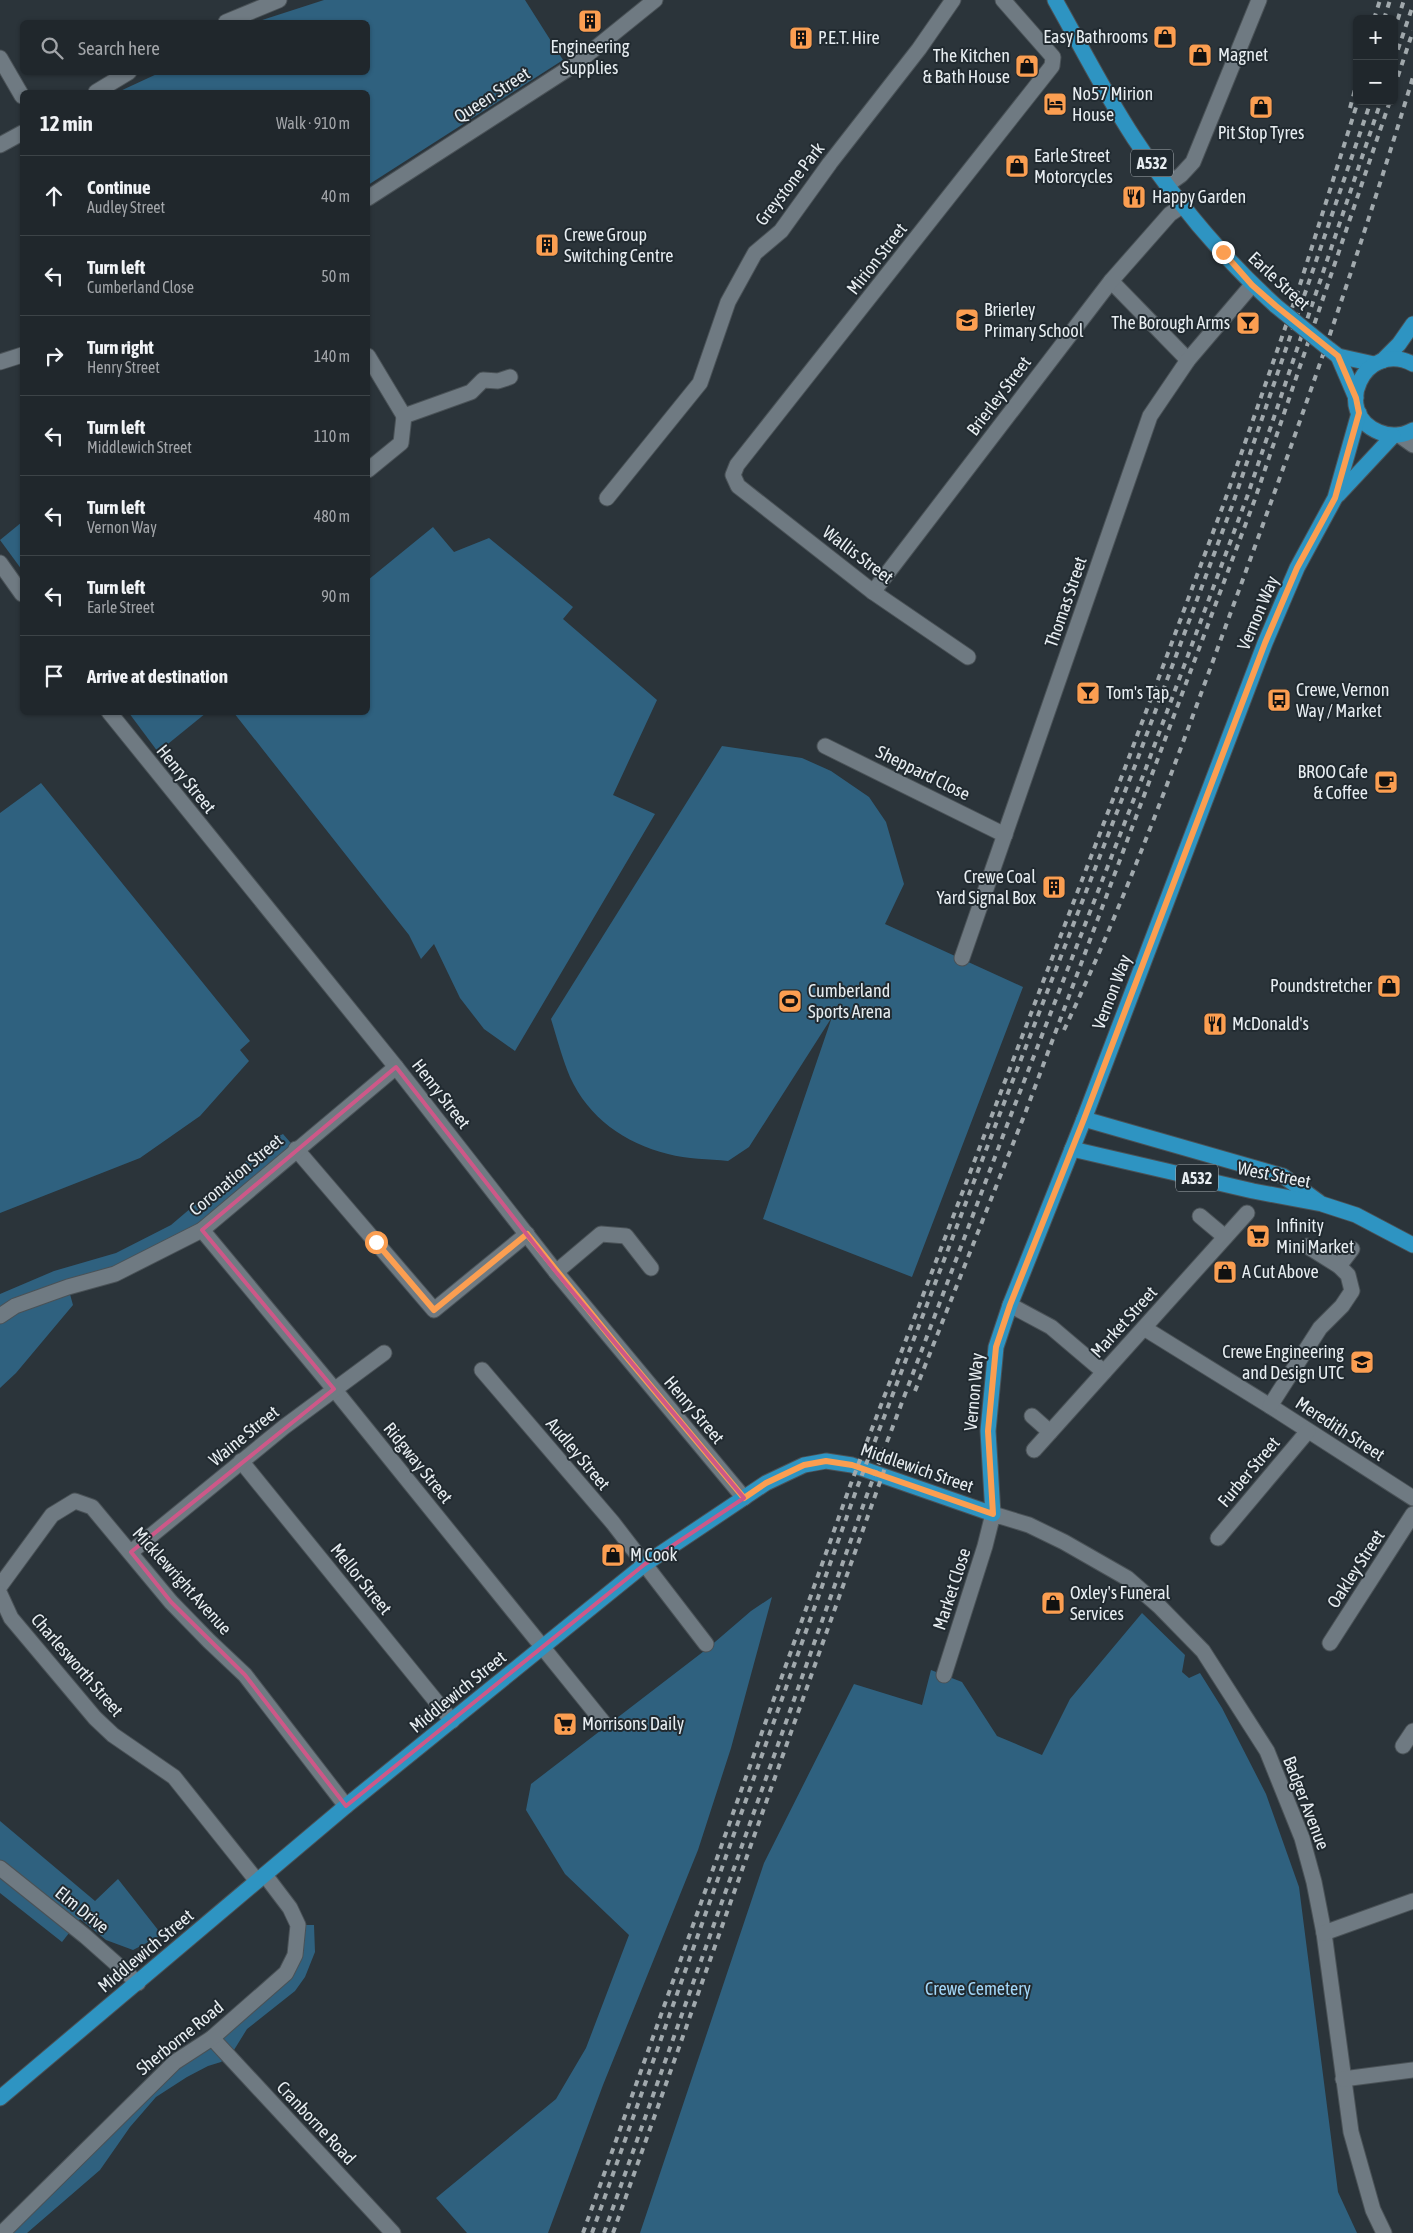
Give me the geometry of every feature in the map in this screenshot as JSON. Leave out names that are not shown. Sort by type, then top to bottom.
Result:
[{"type":"main road","name":"Earle Street","points":[[1055,0],[1135,138],[1167,186],[1182,206],[1252,285],[1333,352],[1356,398],[1359,413]]},
{"type":"main road","points":[[1356,398],[1359,380],[1398,344],[1413,324]]},
{"type":"main road","name":"Earle Street","points":[[1333,352],[1378,362],[1396,358],[1413,364]]},
{"type":"main road","points":[[1359,413],[1376,431],[1402,434]]},
{"type":"main road","name":"Vernon Way","points":[[993,1514],[988,1431],[996,1347],[1010,1305],[1084,1119],[1265,643],[1297,568],[1335,498],[1359,413]]},
{"type":"main road","name":"Vernon Way","points":[[1335,498],[1402,434]]},
{"type":"main road","name":"West Street","points":[[1084,1119],[1283,1176],[1322,1204]]},
{"type":"main road","name":"West Street","points":[[1072,1149],[1253,1192],[1322,1204],[1356,1215],[1413,1245]]},
{"type":"main road","name":"Middlewich Street","points":[[0,2098],[346,1806],[645,1564],[766,1483],[804,1465],[826,1461],[852,1465],[993,1514]]},
{"type":"street","points":[[231,20],[279,0]]},
{"type":"street","name":"Queen Street","points":[[370,197],[578,63],[655,0]]},
{"type":"street","name":"Greystone Park","points":[[607,498],[700,383],[728,302],[755,253],[781,231],[830,163],[919,49],[953,0]]},
{"type":"street","name":"Mirion Street","points":[[733,475],[736,465],[1052,66],[1053,57],[1003,0]]},
{"type":"street","points":[[1167,186],[1193,162],[1259,0]]},
{"type":"street","points":[[0,58],[20,93]]},
{"type":"street","points":[[99,90],[124,75]]},
{"type":"street","points":[[0,145],[20,134]]},
{"type":"street","name":"Brierley Street","points":[[873,592],[1111,282],[1170,214],[1182,206]]},
{"type":"street","points":[[1111,282],[1188,360]]},
{"type":"street","name":"Thomas Street","points":[[962,958],[1150,416],[1188,360],[1252,285]]},
{"type":"street","points":[[0,362],[20,356]]},
{"type":"street","points":[[370,359],[404,416],[401,443],[370,468]]},
{"type":"street","points":[[404,416],[471,392],[483,380],[498,381],[510,377]]},
{"type":"street","points":[[1402,434],[1413,445]]},
{"type":"street","name":"Wallis Street","points":[[733,475],[738,486],[873,592],[968,657]]},
{"type":"street","points":[[0,563],[20,591]]},
{"type":"street","name":"Henry Street","points":[[111,715],[396,1067],[556,1272],[744,1498]]},
{"type":"street","name":"Sheppard Close","points":[[825,746],[1005,835]]},
{"type":"street","name":"Coronation Street","points":[[0,1316],[24,1303],[68,1287],[115,1274],[202,1230],[296,1149],[396,1067]]},
{"type":"street","points":[[296,1149],[434,1310],[527,1234]]},
{"type":"street","name":"Market Street","points":[[1034,1450],[1247,1213]]},
{"type":"street","points":[[1200,1216],[1225,1237]]},
{"type":"street","name":"Ridgway Street","points":[[202,1230],[334,1389],[603,1722]]},
{"type":"street","points":[[556,1272],[601,1234],[626,1236],[651,1268]]},
{"type":"street","points":[[1270,1406],[1320,1328],[1342,1306],[1352,1291],[1348,1275],[1339,1266],[1307,1246]]},
{"type":"street","points":[[1339,1266],[1352,1249]]},
{"type":"street","points":[[1010,1305],[1051,1327],[1104,1372]]},
{"type":"street","name":"Meredith Street","points":[[1144,1328],[1413,1498]]},
{"type":"street","name":"Waine Street","points":[[131,1552],[186,1509],[241,1461],[384,1353]]},
{"type":"street","name":"Audley Street","points":[[482,1370],[645,1564],[706,1644]]},
{"type":"street","points":[[1032,1416],[1050,1432]]},
{"type":"street","name":"Furber Street","points":[[1218,1538],[1308,1431]]},
{"type":"street","name":"Mellor Street","points":[[241,1461],[452,1721]]},
{"type":"street","name":"Micklewright Avenue","points":[[0,1586],[52,1515],[75,1501],[92,1508],[131,1552],[171,1602],[246,1675],[346,1806]]},
{"type":"street","name":"Market Close","points":[[944,1675],[985,1546],[993,1514]]},
{"type":"street","name":"Badger Avenue","points":[[993,1514],[1028,1525],[1064,1542],[1127,1578],[1159,1606],[1203,1651],[1266,1751],[1302,1838],[1314,1882],[1324,1933],[1351,2132],[1373,2210],[1384,2233]]},
{"type":"street","name":"Oakley Street","points":[[1330,1644],[1413,1514]]},
{"type":"street","name":"Charlesworth Street","points":[[0,1594],[12,1618],[95,1718],[113,1735],[174,1777],[261,1878]]},
{"type":"street","points":[[1403,1746],[1413,1731]]},
{"type":"street","name":"Elm Drive","points":[[0,1868],[85,1936],[138,1983]]},
{"type":"street","name":"Sherborne Road","points":[[2,2233],[175,2062],[212,2038],[286,1973],[295,1955],[298,1925],[290,1908],[261,1878]]},
{"type":"street","points":[[1324,1933],[1413,1901]]},
{"type":"street","name":"Cranborne Road","points":[[212,2038],[393,2233]]},
{"type":"street","points":[[1343,2080],[1413,2070]]},
{"type":"highlighted area","points":[[396,1067],[556,1272],[744,1498],[645,1564],[346,1806],[245,1675],[171,1602],[131,1552],[334,1389],[202,1230]]},
{"type":"green space","points":[[324,0],[525,0],[563,60],[370,184],[370,90],[122,90],[155,75],[370,75],[370,20],[262,20]]},
{"type":"green space","points":[[20,524],[20,567],[0,540]]},
{"type":"green space","points":[[433,527],[454,552],[489,538],[573,607],[563,619],[657,700],[613,795],[655,814],[515,1051],[484,1029],[460,998],[434,944],[421,959],[409,935],[236,715],[370,715],[370,578]]},
{"type":"green space","points":[[130,715],[204,715],[158,752]]},
{"type":"green space","name":"Cumberland Sports Arena","points":[[722,746],[802,758],[831,771],[869,797],[886,822],[904,884],[885,924],[1023,987],[912,1277],[763,1219],[832,1017],[749,1147],[728,1161],[675,1156],[652,1149],[623,1136],[610,1127],[587,1105],[578,1092],[564,1063],[551,1019]]},
{"type":"green space","points":[[41,783],[250,1041],[240,1050],[249,1061],[200,1116],[140,1158],[0,1213],[0,813]]},
{"type":"green space","points":[[283,1134],[296,1149],[202,1230],[68,1287],[73,1305],[16,1373],[0,1388],[0,1294],[54,1271],[116,1253],[171,1225],[271,1140]]},
{"type":"green space","points":[[772,1597],[731,1748],[698,1850],[603,2085],[548,2233],[467,2233],[436,2198],[556,2099],[586,2048],[629,1935],[565,1874],[526,1810],[531,1784],[708,1648],[751,1611]]},
{"type":"green space","name":"Crewe Cemetery","points":[[1142,1613],[1185,1655],[1182,1672],[1189,1678],[1200,1673],[1222,1708],[1266,1794],[1299,1887],[1338,2192],[1357,2233],[640,2233],[764,1863],[854,1684],[922,1705],[931,1670],[962,1682],[997,1736],[1042,1755],[1070,1699]]},
{"type":"green space","points":[[0,1821],[95,1901],[118,1879],[162,1935],[133,1950],[106,1940],[80,1919],[62,1942],[0,1893]]},
{"type":"green space","points":[[298,1925],[314,1925],[315,1952],[305,1977],[295,1991],[247,2029],[234,2050],[221,2062],[208,2066],[187,2077],[156,2097],[130,2127],[100,2170],[27,2233],[2,2233],[82,2154],[286,1973]]},
{"type":"railway","points":[[1375,15],[1380,0]]},
{"type":"railway","points":[[1385,15],[1390,0]]},
{"type":"railway","points":[[1398,19],[1404,0]]},
{"type":"railway","points":[[1394,60],[1413,5]]},
{"type":"railway","points":[[1398,76],[1413,31]]},
{"type":"railway","points":[[1064,1030],[1088,978],[1153,821],[1256,543],[1304,411],[1349,278],[1413,77]]},
{"type":"railway","points":[[1350,108],[1353,97]]},
{"type":"railway","points":[[583,2233],[850,1486],[1128,760],[1224,503],[1298,291],[1357,105]]},
{"type":"railway","points":[[592,2233],[857,1488],[1136,763],[1232,506],[1370,105]]},
{"type":"railway","points":[[604,2233],[868,1492],[1009,1120],[1146,768],[1247,497],[1380,105]]},
{"type":"railway","points":[[915,1391],[1026,1111],[1255,499],[1389,105]]},
{"type":"railway","points":[[613,2233],[886,1465]]},
{"type":"place","name":"Engineering Supplies","points":[[590,21]]},
{"type":"place","name":"Easy Bathrooms","points":[[1165,37]]},
{"type":"place","name":"P.E.T. Hire","points":[[801,38]]},
{"type":"place","name":"Magnet","points":[[1200,55]]},
{"type":"place","name":"The Kitchen & Bath House","points":[[1027,66]]},
{"type":"place","name":"No57 Mirion House","points":[[1055,104]]},
{"type":"place","name":"Pit Stop Tyres","points":[[1261,107]]},
{"type":"place","name":"Earle Street Motorcycles","points":[[1017,166]]},
{"type":"place","name":"Happy Garden","points":[[1134,197]]},
{"type":"place","name":"Crewe Group Switching Centre","points":[[547,245]]},
{"type":"place","name":"Brierley Primary School","points":[[967,320]]},
{"type":"place","name":"The Borough Arms","points":[[1248,323]]},
{"type":"place","name":"Tom's Tap","points":[[1088,693]]},
{"type":"place","name":"Crewe, Vernon Way / Market","points":[[1279,700]]},
{"type":"place","name":"BROO Cafe & Coffee","points":[[1386,782]]},
{"type":"place","name":"Crewe Coal Yard Signal Box","points":[[1054,887]]},
{"type":"place","name":"Poundstretcher","points":[[1389,986]]},
{"type":"place","name":"Cumberland Sports Arena","points":[[790,1001]]},
{"type":"place","name":"McDonald's","points":[[1215,1024]]},
{"type":"place","name":"Infinity Mini Market","points":[[1258,1236]]},
{"type":"place","name":"A Cut Above","points":[[1225,1272]]},
{"type":"place","name":"Crewe Engineering and Design UTC","points":[[1362,1362]]},
{"type":"place","name":"M Cook","points":[[613,1555]]},
{"type":"place","name":"Oxley's Funeral Services","points":[[1053,1603]]},
{"type":"place","name":"Morrisons Daily","points":[[565,1724]]},
{"type":"route","points":[[376,1242],[434,1310],[527,1234],[556,1272],[744,1498],[766,1483],[804,1465],[826,1461],[852,1465],[993,1514],[988,1431],[996,1347],[1010,1305],[1084,1119],[1265,643],[1297,568],[1335,498],[1359,413],[1356,398],[1338,356],[1252,285],[1223,252]]}]
